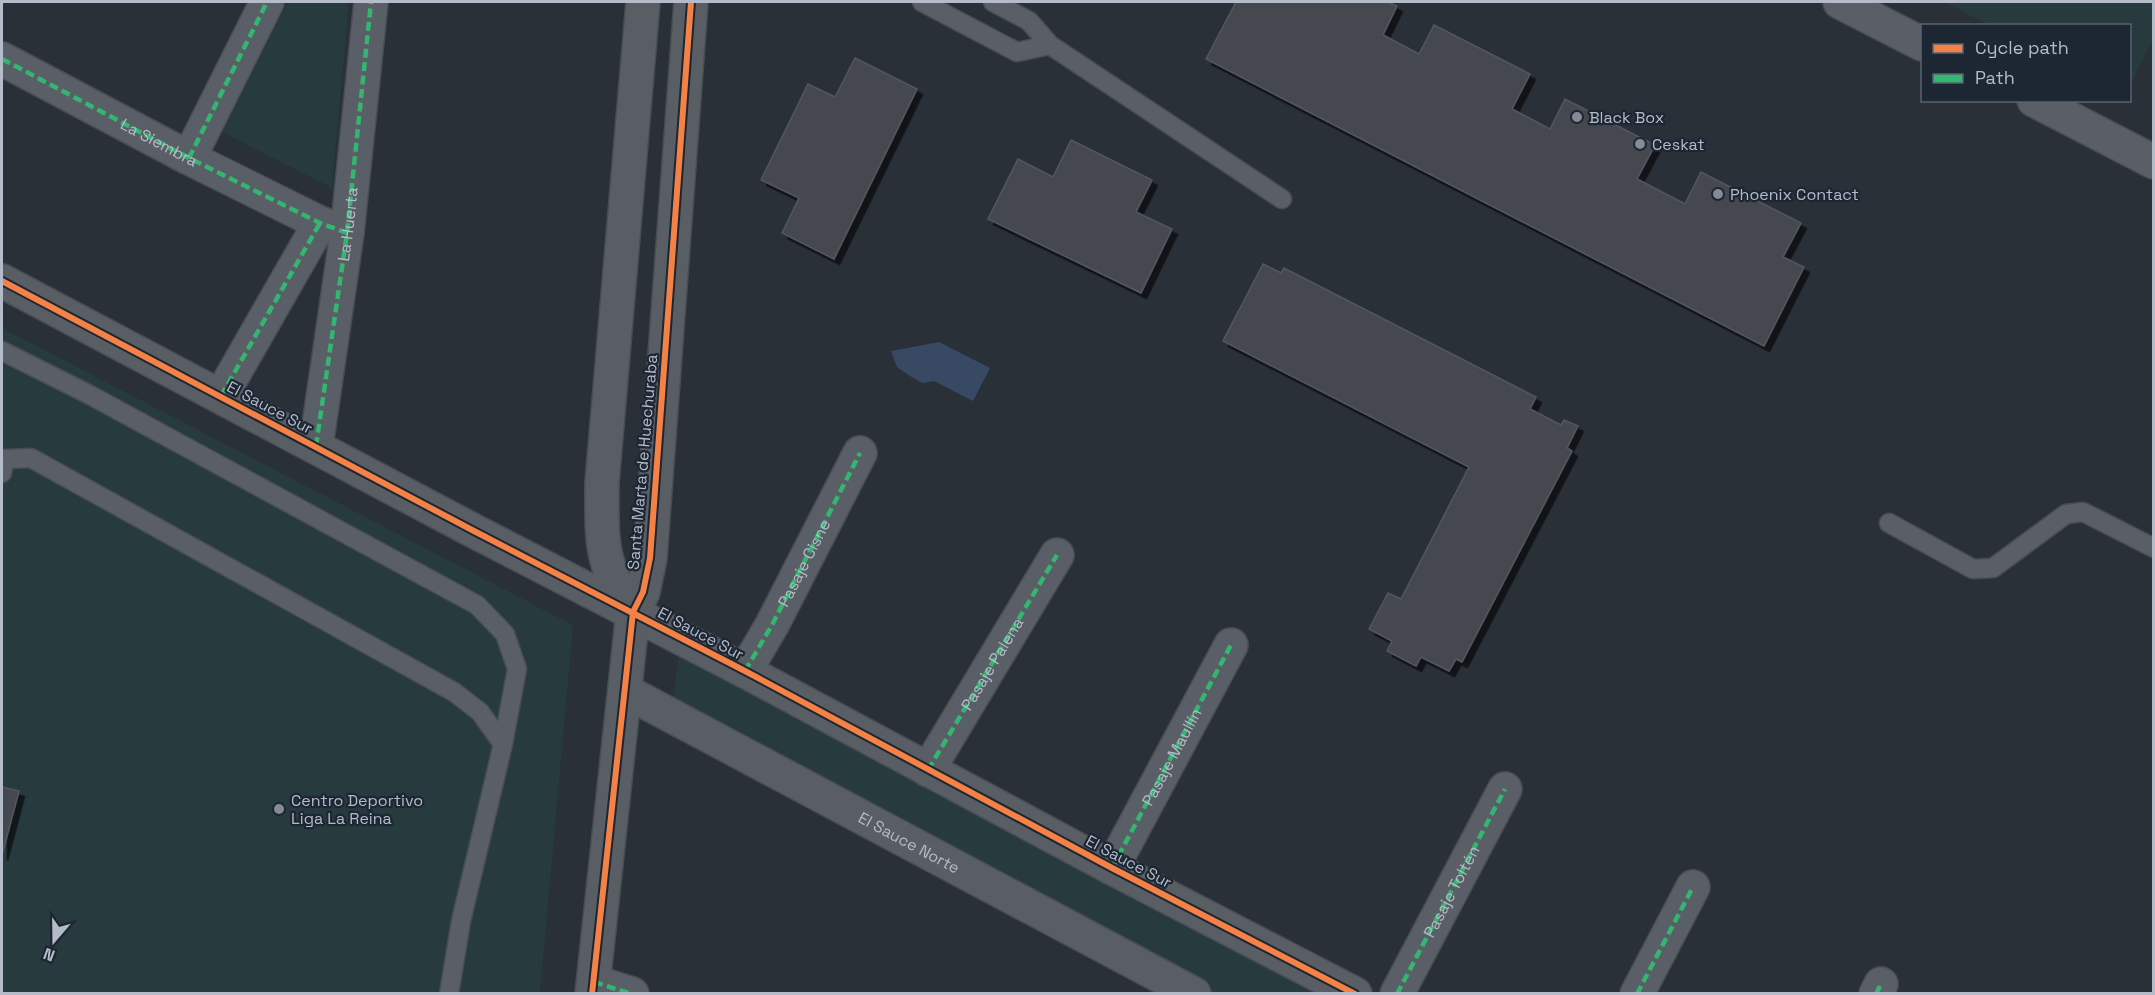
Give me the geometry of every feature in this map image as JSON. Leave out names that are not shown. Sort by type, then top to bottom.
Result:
[{"type":"street","points":[[189,158],[267,2]]},
{"type":"street","name":"La Huerta","points":[[316,446],[333,228],[371,2]]},
{"type":"street","name":"Santa Marta de Huechuraba","points":[[633,612],[610,573],[605,554],[602,536],[602,483],[643,2]]},
{"type":"street","name":"Santa Marta de Huechuraba","points":[[593,988],[633,612],[643,592],[650,558],[691,2]]},
{"type":"street","points":[[1840,2],[1921,43]]},
{"type":"street","name":"La Siembra","points":[[2,59],[189,158],[333,228]]},
{"type":"street","points":[[2038,102],[2151,154]]},
{"type":"street","points":[[221,396],[333,228]]},
{"type":"street","name":"El Sauce Sur","points":[[2,280],[474,531],[745,671],[1112,868],[1355,993]]},
{"type":"street","name":"Pasaje Cisne","points":[[745,671],[772,625],[860,453]]},
{"type":"street","name":"Pasaje Palena","points":[[927,770],[1057,555]]},
{"type":"street","name":"Pasaje Maullín","points":[[1112,868],[1231,645]]},
{"type":"street","name":"El Sauce Norte","points":[[625,691],[1194,993]]},
{"type":"street","name":"Pasaje Toltén","points":[[1397,993],[1505,789]]},
{"type":"street","points":[[1637,993],[1693,887]]},
{"type":"street","points":[[593,988],[632,993]]},
{"type":"lane","points":[[922,2],[1017,52],[1050,45]]},
{"type":"lane","points":[[993,2],[1029,21],[1050,45],[1282,199]]},
{"type":"lane","points":[[2,351],[90,395],[477,605],[505,634],[517,669],[503,744],[461,921],[448,993]]},
{"type":"lane","points":[[2,472],[5,459],[31,458],[454,692],[480,712],[503,744]]},
{"type":"lane","points":[[1889,523],[1973,569],[1993,568],[2066,514],[2083,512],[2154,549]]},
{"type":"green space","points":[[288,2],[349,2],[332,188],[222,132]]},
{"type":"green space","points":[[1944,2],[2153,2],[2153,40],[2131,83],[2131,24],[1987,24]]},
{"type":"green space","name":"Centro Deportivo Liga La Reina","points":[[2,328],[573,625],[540,993],[2,993]]},
{"type":"green space","points":[[681,631],[1350,993],[1207,993],[673,705]]},
{"type":"water","points":[[939,342],[990,368],[973,401],[934,381],[922,383],[897,367],[891,351]]},
{"type":"building","points":[[1236,2],[1388,2],[1397,6],[1383,35],[1419,54],[1434,25],[1530,74],[1512,109],[1550,129],[1565,99],[1655,145],[1637,179],[1685,204],[1701,172],[1801,223],[1783,257],[1804,267],[1764,346],[1206,59]]},
{"type":"building","points":[[855,58],[917,89],[834,259],[782,233],[799,198],[761,180],[808,84],[835,97]]},
{"type":"building","points":[[1071,140],[1152,180],[1136,212],[1172,229],[1141,293],[988,219],[1018,159],[1053,177]]},
{"type":"building","points":[[1263,264],[1281,273],[1284,268],[1536,397],[1530,409],[1561,425],[1564,420],[1578,426],[1567,448],[1572,451],[1462,662],[1456,659],[1449,671],[1421,657],[1416,666],[1387,651],[1392,641],[1369,629],[1388,593],[1401,599],[1469,467],[1223,341]]},
{"type":"building","points":[[2,787],[19,791],[2,855]]},
{"type":"marked path","points":[[189,158],[267,2]]},
{"type":"marked path","points":[[316,446],[347,233],[371,2]]},
{"type":"marked path","points":[[2,59],[189,158],[320,223],[347,233]]},
{"type":"marked path","points":[[221,396],[320,223]]},
{"type":"marked path","points":[[745,671],[772,625],[860,453]]},
{"type":"marked path","points":[[928,770],[1057,555]]},
{"type":"marked path","points":[[1112,868],[1231,645]]},
{"type":"marked path","points":[[1397,994],[1505,789]]},
{"type":"marked path","points":[[1637,994],[1693,887]]},
{"type":"marked path","points":[[594,982],[632,994]]},
{"type":"marked path","points":[[1876,994],[1881,984]]},
{"type":"cycle path","points":[[592,994],[633,612],[643,592],[650,558],[691,2]]},
{"type":"cycle path","points":[[2,281],[474,531],[745,671],[1112,868],[1355,994]]},
{"type":"place","name":"Black Box","points":[[1577,117]]},
{"type":"place","name":"Ceskat","points":[[1640,144]]},
{"type":"place","name":"Phoenix Contact","points":[[1718,194]]},
{"type":"place","name":"Centro Deportivo Liga La Reina","points":[[279,809]]}]
